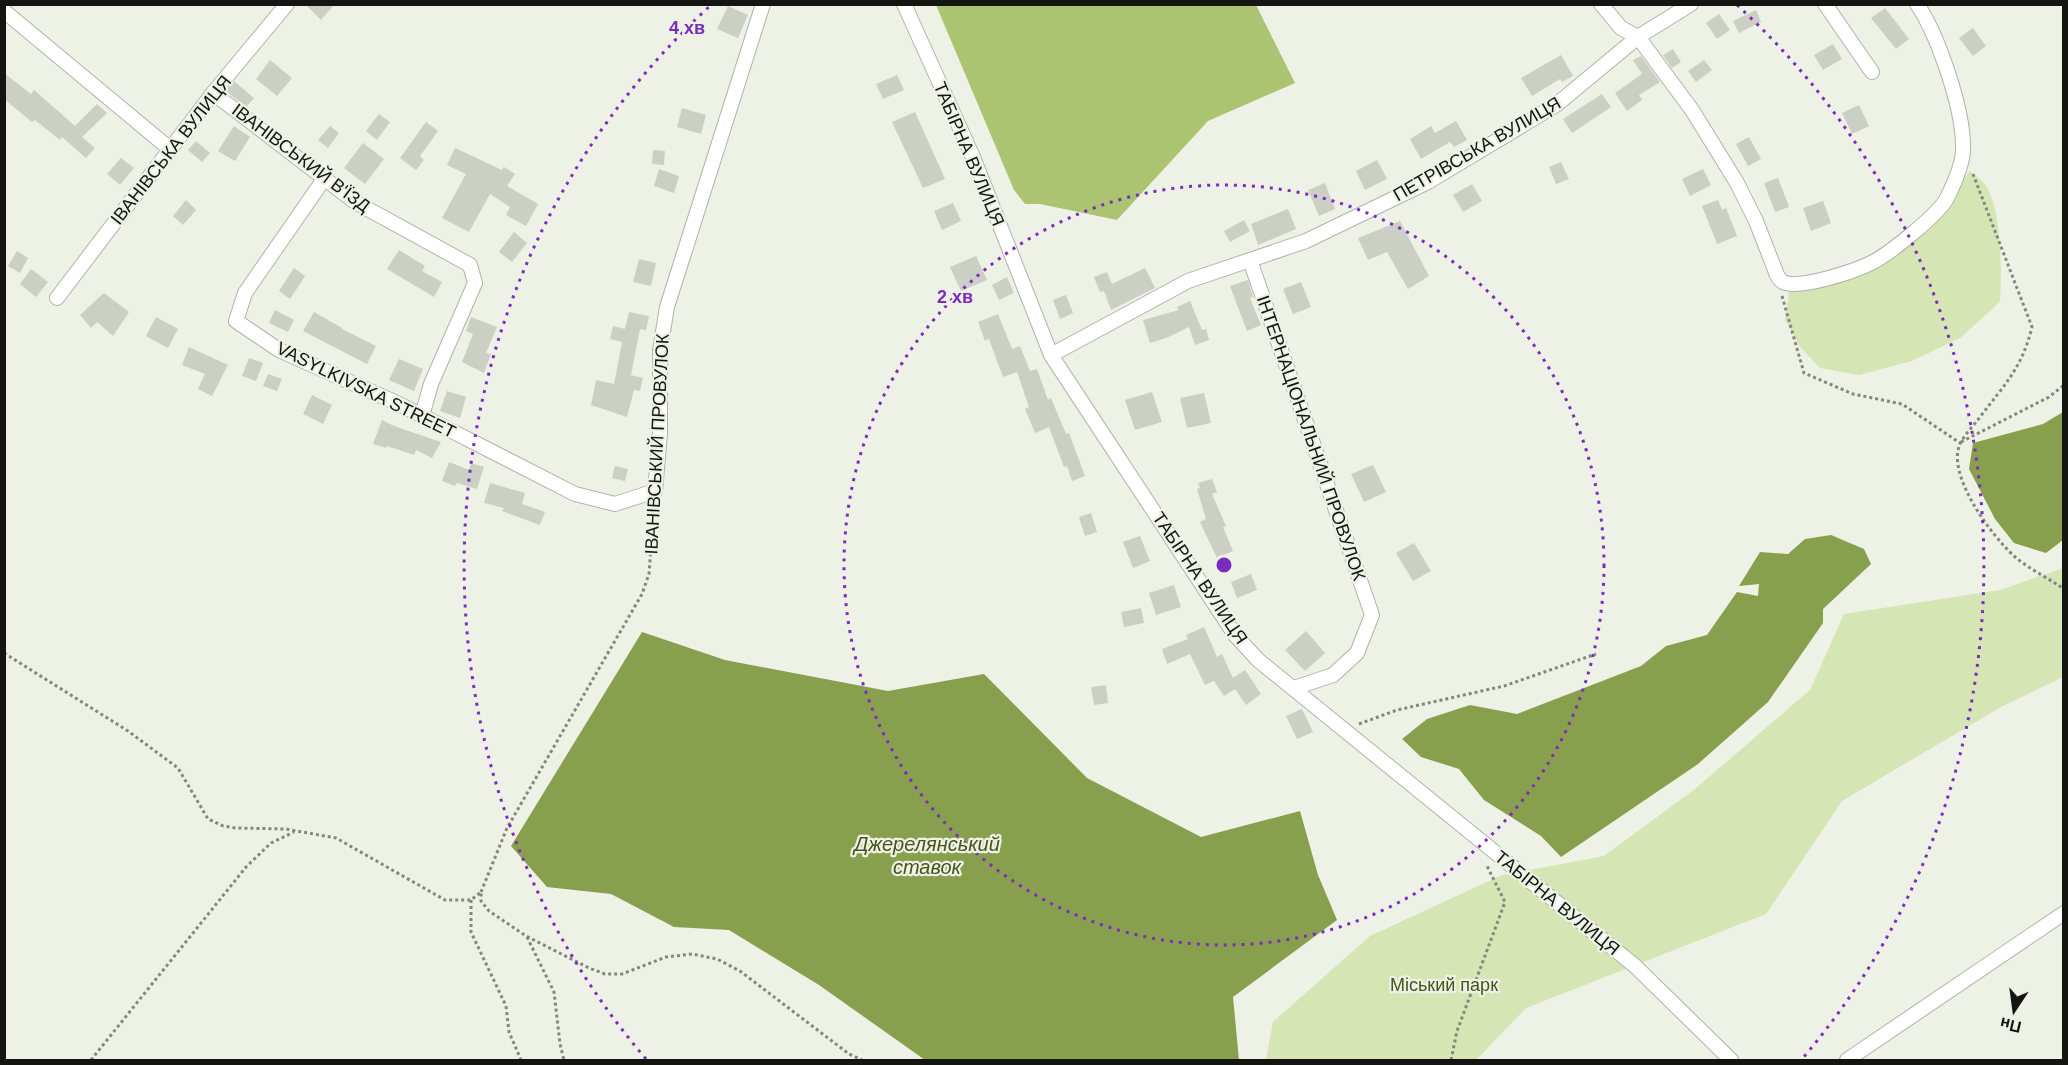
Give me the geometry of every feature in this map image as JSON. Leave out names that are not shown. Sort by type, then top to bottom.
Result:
[{"type":"street","name":"ІВАНІВСЬКА ВУЛИЦЯ","points":[[57,298],[213,93],[287,4]]},
{"type":"street","name":"ІВАНІВСЬКИЙ ПРОВУЛОК","points":[[655,491],[660,434],[660,350],[667,307],[763,4]]},
{"type":"street","name":"ТАБІРНА ВУЛИЦЯ","points":[[904,4],[973,157],[1051,355],[1234,635],[1258,660],[1635,966],[1731,1060]]},
{"type":"street","points":[[1601,4],[1621,28],[1638,36],[1692,110],[1737,183],[1756,221],[1777,275],[1782,281],[1790,284],[1804,284],[1872,263],[1910,236],[1946,201],[1964,148],[1955,93],[1926,18],[1917,4]]},
{"type":"street","name":"ПЕТРІВСЬКА ВУЛИЦЯ","points":[[1051,355],[1188,281],[1306,241],[1428,182],[1556,105],[1638,36],[1691,4]]},
{"type":"street","points":[[1825,4],[1872,72]]},
{"type":"street","points":[[4,11],[170,149]]},
{"type":"street","name":"ІВАНІВСЬКИЙ В'ЇЗД","points":[[213,93],[355,202],[470,265],[475,283],[431,384],[422,416]]},
{"type":"street","name":"VASYLKIVSKA STREET","points":[[324,179],[245,293],[236,321],[279,350],[422,416],[575,494],[615,504],[655,491]]},
{"type":"street","name":"ІНТЕРНАЦІОНАЛЬНИЙ ПРОВУЛОК","points":[[1250,260],[1372,615],[1357,653],[1334,675],[1294,688]]},
{"type":"street","points":[[1846,1060],[2064,913]]},
{"type":"path","points":[[1964,148],[2032,327],[2018,368],[1960,443],[1956,460],[1961,481],[1988,527],[2015,556],[2064,589]]},
{"type":"path","points":[[1777,275],[1804,373],[1853,394],[1902,404],[1960,443]]},
{"type":"path","points":[[1960,443],[2049,397],[2064,385]]},
{"type":"path","name":"ІВАНІВСЬКИЙ ПРОВУЛОК","points":[[481,892],[507,828],[642,594],[649,574],[655,491]]},
{"type":"path","points":[[4,653],[128,731],[178,768],[208,819],[223,826],[236,828],[286,829],[336,838],[445,900],[471,900],[481,892]]},
{"type":"path","points":[[1345,729],[1397,710],[1504,686],[1596,654]]},
{"type":"path","points":[[91,1060],[246,867],[271,843],[295,831]]},
{"type":"path","points":[[1451,1060],[1457,1031],[1505,902],[1485,861]]},
{"type":"path","points":[[481,892],[481,901],[489,911],[526,936],[605,974],[622,974],[666,957],[692,954],[717,959],[740,971],[849,1054],[862,1060]]},
{"type":"path","points":[[471,900],[471,932],[506,1006],[509,1032],[521,1060]]},
{"type":"path","points":[[526,936],[554,992],[564,1060]]},
{"type":"green space","points":[[1970,171],[1984,183],[1990,193],[1998,223],[2001,257],[2000,302],[1960,338],[1912,361],[1859,375],[1820,368],[1800,347],[1785,319],[1789,292],[1867,271],[1890,259],[1924,230]]},
{"type":"green space","name":"Міський парк","points":[[2063,568],[2063,677],[2001,707],[1842,801],[1766,914],[1526,1008],[1476,1060],[1266,1060],[1273,1022],[1370,936],[1502,875],[1604,856],[1695,789],[1810,690],[1844,614],[2000,590]]},
{"type":"shaded area","points":[[936,5],[1256,5],[1295,83],[1208,121],[1117,220],[1040,204],[1025,204],[1014,190]]},
{"type":"water","points":[[2063,412],[2063,540],[2046,553],[2014,543],[1995,519],[1969,469],[1973,443],[2043,424]]},
{"type":"water","points":[[1831,535],[1864,549],[1871,564],[1823,609],[1823,623],[1768,702],[1698,764],[1561,857],[1541,836],[1484,800],[1459,769],[1421,757],[1402,739],[1427,719],[1470,705],[1517,714],[1641,666],[1666,646],[1707,635],[1737,592],[1758,596],[1759,584],[1739,586],[1760,552],[1788,554],[1805,539]]},
{"type":"water","name":"Джерелянський ставок","points":[[642,632],[725,660],[888,691],[984,674],[1087,778],[1201,837],[1300,811],[1318,875],[1337,920],[1233,997],[1239,1060],[925,1060],[819,985],[729,930],[674,927],[611,894],[547,887],[511,846]]},
{"type":"building","points":[[305,4],[335,4],[321,20]]},
{"type":"building","points":[[728,6],[748,15],[738,38],[717,29]]},
{"type":"building","points":[[1885,8],[1909,39],[1896,49],[1871,18]]},
{"type":"building","points":[[1756,10],[1761,22],[1739,33],[1733,21]]},
{"type":"building","points":[[1719,14],[1730,30],[1717,39],[1706,23]]},
{"type":"building","points":[[1973,28],[1986,46],[1973,56],[1959,38]]},
{"type":"building","points":[[1833,44],[1842,59],[1823,70],[1814,55]]},
{"type":"building","points":[[1673,49],[1681,62],[1672,68],[1663,55]]},
{"type":"building","points":[[1561,55],[1573,76],[1562,82],[1560,79],[1532,96],[1521,78]]},
{"type":"building","points":[[1641,56],[1660,82],[1639,95],[1642,100],[1627,111],[1615,93],[1642,74],[1633,60]]},
{"type":"building","points":[[270,60],[292,78],[277,96],[256,79]]},
{"type":"building","points":[[1704,60],[1712,70],[1696,82],[1688,71]]},
{"type":"building","points":[[4,73],[31,94],[34,90],[75,126],[97,104],[107,113],[82,137],[95,148],[86,158],[62,137],[60,140],[35,120],[32,122],[4,99]]},
{"type":"building","points":[[897,75],[904,90],[883,99],[876,84]]},
{"type":"building","points":[[234,81],[254,98],[246,107],[226,91]]},
{"type":"building","points":[[1602,94],[1611,107],[1572,133],[1563,119]]},
{"type":"building","points":[[1859,105],[1869,126],[1852,134],[1842,113]]},
{"type":"building","points":[[682,108],[706,115],[701,134],[677,127]]},
{"type":"building","points":[[915,112],[945,179],[923,188],[892,122]]},
{"type":"building","points":[[379,114],[390,122],[377,140],[366,131]]},
{"type":"building","points":[[1456,121],[1467,140],[1454,147],[1450,142],[1421,159],[1410,139],[1431,126],[1435,133]]},
{"type":"building","points":[[426,122],[438,131],[420,156],[424,160],[416,170],[400,158]]},
{"type":"building","points":[[234,126],[250,137],[235,161],[218,151]]},
{"type":"building","points":[[330,126],[339,133],[328,148],[318,140]]},
{"type":"building","points":[[1749,137],[1761,159],[1748,166],[1736,144]]},
{"type":"building","points":[[196,141],[210,153],[202,162],[188,150]]},
{"type":"building","points":[[363,143],[384,159],[365,184],[344,168]]},
{"type":"building","points":[[455,148],[502,170],[504,167],[515,174],[507,186],[538,204],[526,226],[506,215],[510,207],[490,194],[469,232],[442,218],[466,174],[447,165]]},
{"type":"building","points":[[653,150],[665,151],[664,165],[652,164]]},
{"type":"building","points":[[121,158],[134,168],[120,185],[107,174]]},
{"type":"building","points":[[1377,160],[1387,179],[1365,190],[1356,171]]},
{"type":"building","points":[[1561,162],[1569,179],[1556,184],[1549,167]]},
{"type":"building","points":[[659,169],[679,176],[674,193],[654,186]]},
{"type":"building","points":[[1703,169],[1711,185],[1690,196],[1682,179]]},
{"type":"building","points":[[1778,178],[1789,207],[1775,212],[1764,183]]},
{"type":"building","points":[[1325,183],[1335,209],[1319,216],[1308,190]]},
{"type":"building","points":[[1472,184],[1482,201],[1463,212],[1453,195]]},
{"type":"building","points":[[186,200],[196,210],[183,225],[173,216]]},
{"type":"building","points":[[1718,200],[1722,210],[1726,208],[1737,236],[1717,244],[1702,206]]},
{"type":"building","points":[[1823,201],[1831,223],[1811,231],[1803,208]]},
{"type":"building","points":[[953,203],[961,221],[942,230],[934,211]]},
{"type":"building","points":[[1288,209],[1296,229],[1258,245],[1251,224]]},
{"type":"building","points":[[1244,220],[1250,231],[1230,242],[1224,231]]},
{"type":"building","points":[[1400,221],[1429,276],[1408,289],[1387,252],[1368,260],[1358,238]]},
{"type":"building","points":[[514,232],[527,243],[512,262],[499,252]]},
{"type":"building","points":[[399,250],[425,266],[422,271],[442,282],[434,297],[387,269]]},
{"type":"building","points":[[17,251],[28,258],[20,273],[8,266]]},
{"type":"building","points":[[976,256],[987,280],[961,291],[950,267]]},
{"type":"building","points":[[639,259],[656,263],[651,286],[633,282]]},
{"type":"building","points":[[294,268],[305,276],[290,299],[279,291]]},
{"type":"building","points":[[1145,268],[1155,288],[1111,310],[1104,291],[1100,292],[1094,277],[1107,272],[1112,284]]},
{"type":"building","points":[[31,269],[48,282],[36,297],[20,284]]},
{"type":"building","points":[[1007,277],[1014,293],[999,300],[992,285]]},
{"type":"building","points":[[1248,280],[1253,297],[1250,298],[1261,325],[1247,331],[1230,286]]},
{"type":"building","points":[[1301,282],[1311,307],[1293,314],[1283,289]]},
{"type":"building","points":[[104,293],[129,312],[113,336],[97,322],[91,328],[80,315]]},
{"type":"building","points":[[1066,295],[1073,313],[1060,319],[1053,300]]},
{"type":"building","points":[[1190,301],[1202,330],[1206,329],[1209,340],[1195,345],[1189,327],[1150,343],[1143,320],[1179,310],[1177,307]]},
{"type":"building","points":[[275,310],[294,320],[288,332],[269,323]]},
{"type":"building","points":[[314,312],[376,346],[367,364],[303,331]]},
{"type":"building","points":[[629,312],[649,316],[646,330],[640,329],[631,375],[643,378],[640,391],[634,390],[627,417],[591,405],[596,380],[614,384],[622,342],[610,339],[613,326],[625,329]]},
{"type":"building","points":[[998,314],[1012,349],[1020,346],[1030,371],[1037,369],[1048,400],[1051,398],[1066,434],[1069,433],[1085,476],[1072,481],[1067,466],[1064,467],[1049,427],[1035,433],[1025,409],[1029,407],[1017,372],[1003,377],[989,339],[985,341],[978,322]]},
{"type":"building","points":[[156,317],[178,329],[168,348],[146,336]]},
{"type":"building","points":[[471,317],[497,327],[486,353],[491,354],[484,373],[462,362],[473,334],[466,331]]},
{"type":"building","points":[[189,347],[228,365],[212,396],[198,389],[205,374],[182,365]]},
{"type":"building","points":[[249,358],[263,363],[256,381],[242,376]]},
{"type":"building","points":[[399,359],[423,369],[414,391],[389,380]]},
{"type":"building","points":[[268,374],[282,379],[277,391],[263,386]]},
{"type":"building","points":[[447,391],[466,397],[460,418],[440,411]]},
{"type":"building","points":[[1152,392],[1162,422],[1135,430],[1125,400]]},
{"type":"building","points":[[1204,393],[1211,423],[1187,428],[1180,398]]},
{"type":"building","points":[[312,395],[332,405],[323,424],[303,414]]},
{"type":"building","points":[[382,420],[441,442],[432,458],[416,450],[414,455],[373,444]]},
{"type":"building","points":[[449,462],[469,470],[471,463],[484,467],[477,489],[457,483],[455,486],[442,481]]},
{"type":"building","points":[[1373,465],[1386,492],[1364,502],[1351,474]]},
{"type":"building","points":[[615,466],[628,469],[625,481],[612,478]]},
{"type":"building","points":[[1212,479],[1217,492],[1212,494],[1226,526],[1223,527],[1233,551],[1217,558],[1200,522],[1206,519],[1197,489],[1200,488],[1198,483]]},
{"type":"building","points":[[490,483],[525,493],[522,504],[545,512],[540,525],[502,511],[504,508],[484,503]]},
{"type":"building","points":[[1091,513],[1097,532],[1085,536],[1079,517]]},
{"type":"building","points":[[1140,536],[1150,561],[1133,568],[1123,542]]},
{"type":"building","points":[[1414,543],[1431,571],[1413,581],[1396,553]]},
{"type":"building","points":[[1251,574],[1257,590],[1237,598],[1231,582]]},
{"type":"building","points":[[1174,585],[1181,607],[1156,615],[1149,593]]},
{"type":"building","points":[[1141,608],[1144,623],[1124,627],[1121,612]]},
{"type":"building","points":[[1204,627],[1217,657],[1222,654],[1233,678],[1245,670],[1261,694],[1246,705],[1235,689],[1224,696],[1214,681],[1205,685],[1190,654],[1167,664],[1162,649],[1188,639],[1186,635]]},
{"type":"building","points":[[1306,631],[1325,653],[1305,671],[1285,650]]},
{"type":"building","points":[[1106,685],[1108,703],[1094,705],[1091,687]]},
{"type":"building","points":[[1302,709],[1313,732],[1297,739],[1286,716]]}]
